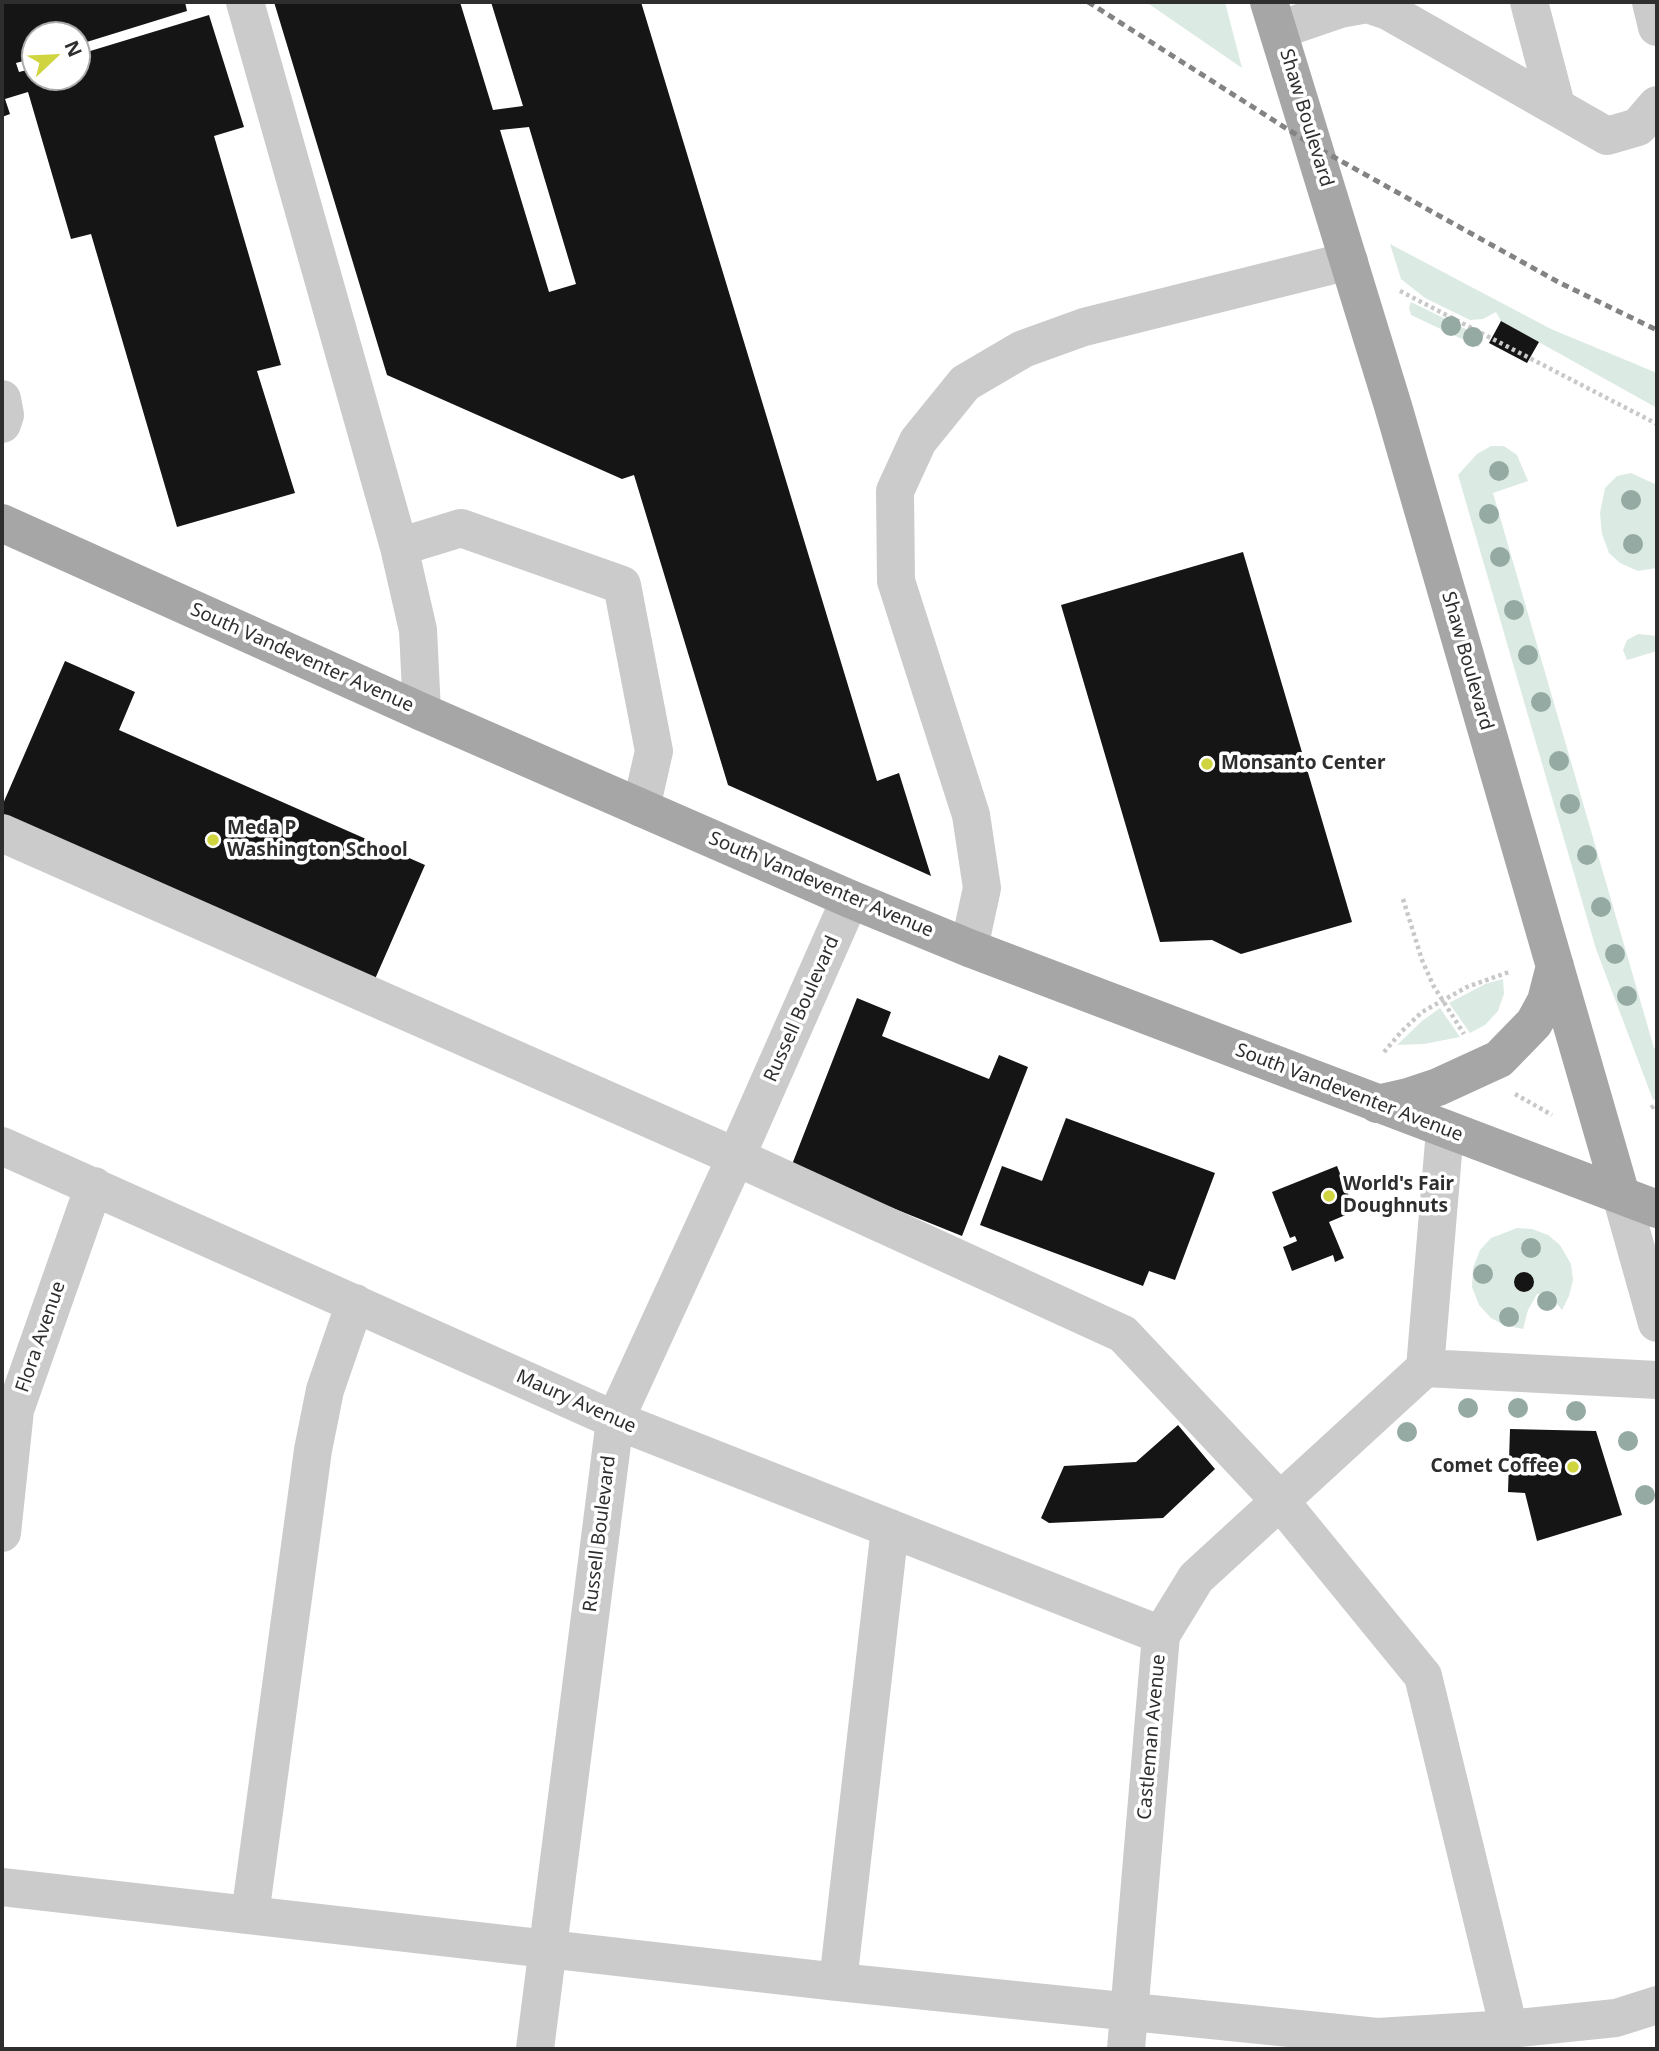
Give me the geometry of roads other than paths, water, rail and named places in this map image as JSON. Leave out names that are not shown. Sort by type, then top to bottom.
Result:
[{"type":"main road","name":"Shaw Boulevard","points":[[1274,16],[1349,261],[1621,1195]]},
{"type":"main road","name":"South Vandeventer Avenue","points":[[2,523],[422,712],[850,899],[969,948],[1657,1209]]},
{"type":"main road","points":[[1377,1104],[1438,1087],[1499,1059],[1534,1023],[1546,1001],[1555,966]]},
{"type":"street","points":[[245,2],[399,547],[418,630],[422,712]]},
{"type":"street","points":[[1529,2],[1556,105]]},
{"type":"street","points":[[1651,2],[1657,27]]},
{"type":"street","points":[[1274,16],[1367,4],[1388,11],[1607,136],[1638,127],[1657,106]]},
{"type":"street","points":[[969,948],[982,888],[971,815],[896,581],[895,491],[918,441],[965,383],[1023,349],[1084,327],[1349,261]]},
{"type":"street","points":[[2,399],[5,415],[2,424]]},
{"type":"street","points":[[399,547],[461,528],[622,585],[654,751],[641,808]]},
{"type":"street","points":[[2,833],[736,1157],[1123,1334],[1280,1501],[1423,1676],[1509,2029]]},
{"type":"street","name":"Russell Boulevard","points":[[535,2049],[615,1420],[736,1157],[850,899]]},
{"type":"street","points":[[1445,1130],[1425,1368],[1657,1380]]},
{"type":"street","name":"Maury Avenue","points":[[2,1146],[615,1420],[1160,1635]]},
{"type":"street","name":"Flora Avenue","points":[[2,1533],[15,1410],[94,1186]]},
{"type":"street","name":"Shaw Boulevard","points":[[1621,1195],[1657,1323]]},
{"type":"street","points":[[250,1915],[313,1450],[325,1390],[355,1303]]},
{"type":"street","name":"Castleman Avenue","points":[[1127,2031],[1160,1635],[1196,1578],[1425,1368]]},
{"type":"street","points":[[838,1982],[890,1528]]},
{"type":"street","points":[[2,1887],[838,1982],[1127,2031],[1377,2037],[1509,2029],[1616,2018],[1657,2005]]},
{"type":"railway","points":[[1088,2],[1314,146],[1560,283],[1657,330]]},
{"type":"place","name":"Monsanto Center","points":[[1207,764]]},
{"type":"place","name":"Meda P Washington School","points":[[213,840]]},
{"type":"place","name":"World's Fair Doughnuts","points":[[1329,1196]]},
{"type":"place","name":"Comet Coffee","points":[[1573,1467]]}]
